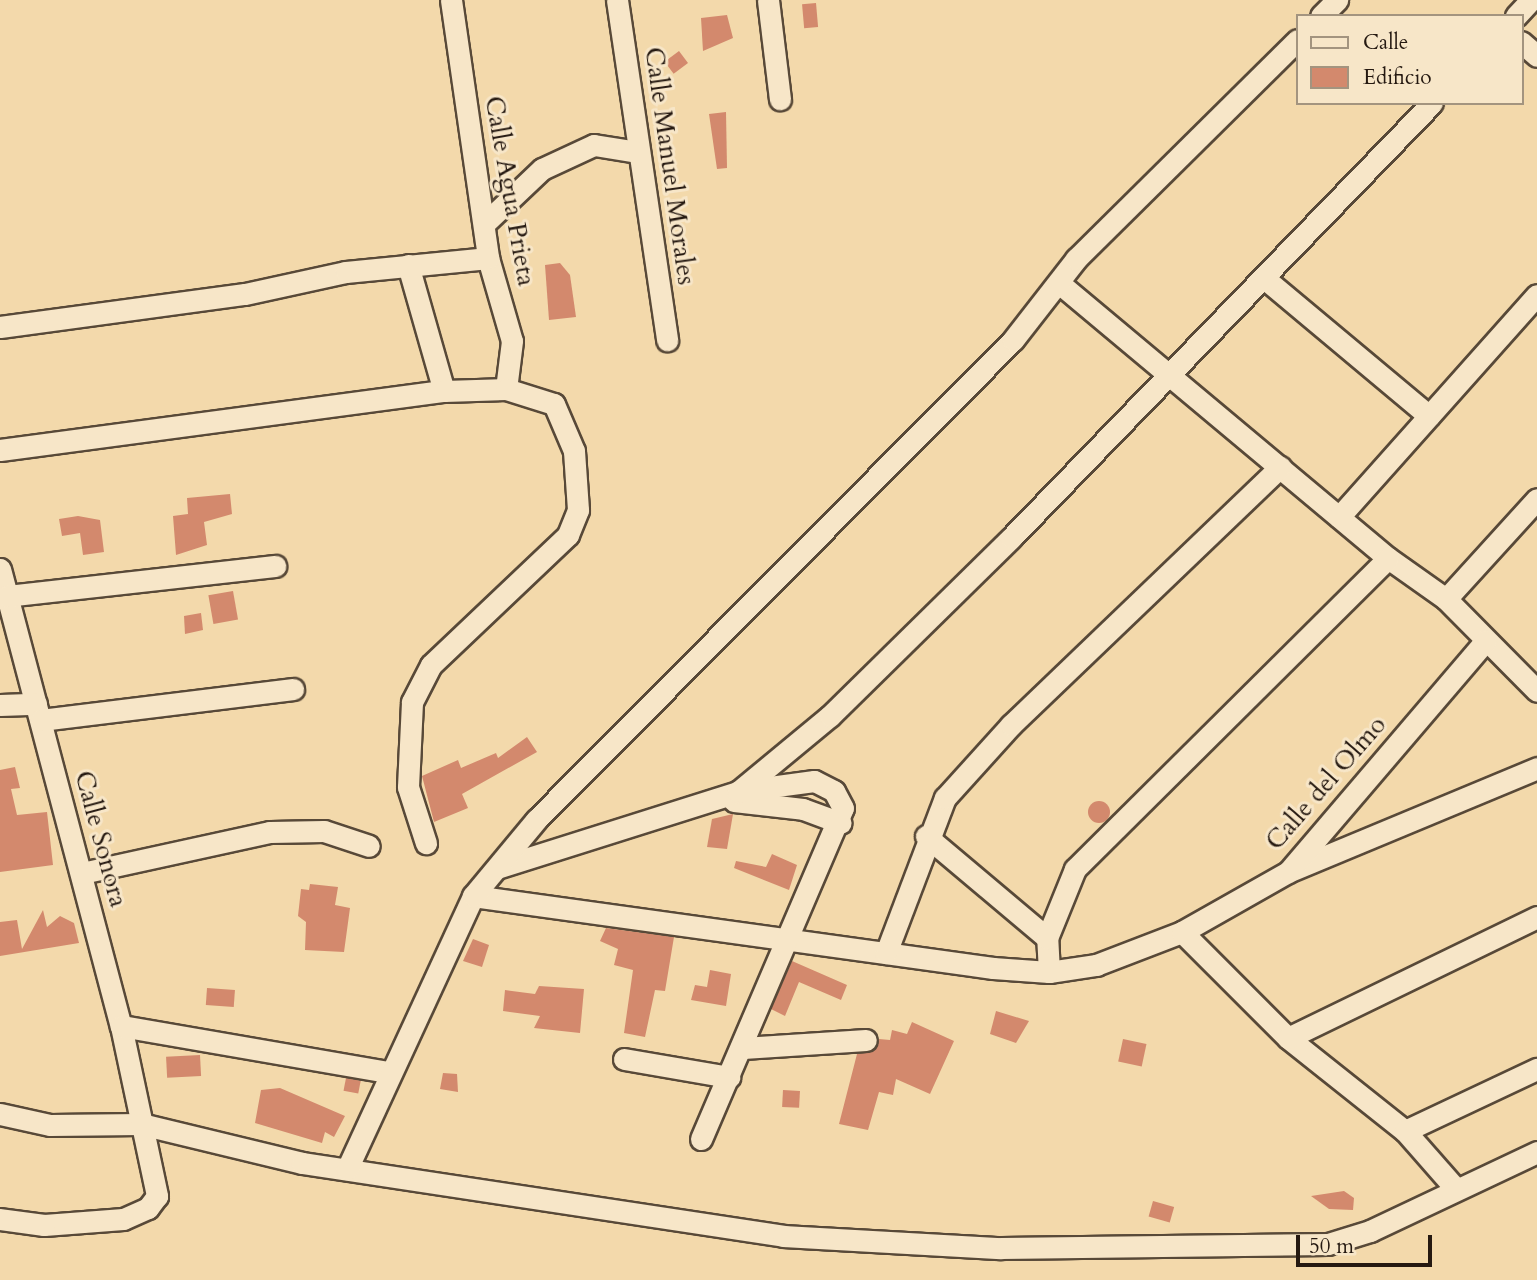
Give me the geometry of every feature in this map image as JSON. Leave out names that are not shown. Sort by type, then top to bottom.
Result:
[{"type":"street","name":"Calle Agua Prieta","points":[[451,0],[488,258],[512,341],[506,389]]},
{"type":"street","name":"Calle Manuel Morales","points":[[617,0],[667,340]]},
{"type":"street","points":[[768,0],[780,99]]},
{"type":"street","points":[[1323,14],[1337,0]]},
{"type":"street","points":[[1518,14],[1531,0]]},
{"type":"street","points":[[347,1169],[388,1072],[473,896],[536,820],[1013,340],[1059,283],[1296,41]]},
{"type":"street","points":[[1523,44],[1537,56]]},
{"type":"street","points":[[728,796],[830,716],[1173,373],[1430,105]]},
{"type":"street","points":[[484,224],[542,169],[573,154],[594,145],[639,152]]},
{"type":"street","points":[[0,327],[408,265],[488,258]]},
{"type":"street","points":[[408,265],[444,391]]},
{"type":"street","points":[[1264,278],[1429,416]]},
{"type":"street","points":[[1059,283],[1173,373],[1388,558],[1446,599],[1537,691]]},
{"type":"street","points":[[1339,517],[1537,295]]},
{"type":"street","points":[[0,450],[444,391],[506,389],[554,404],[574,451],[578,509],[568,535],[431,665],[412,702],[408,787],[426,843]]},
{"type":"street","points":[[886,953],[926,836],[945,798],[1011,725],[1280,467]]},
{"type":"street","points":[[1446,599],[1537,499]]},
{"type":"street","points":[[1049,972],[1047,938],[1075,869],[1388,558]]},
{"type":"street","points":[[6,596],[275,566]]},
{"type":"street","name":"Calle Sonora","points":[[0,569],[121,1026],[157,1196],[148,1208],[123,1219],[44,1225],[0,1219]]},
{"type":"street","name":"Calle del Olmo","points":[[473,896],[788,936],[886,953],[1049,972],[1096,965],[1182,932],[1288,872],[1485,641]]},
{"type":"street","points":[[0,705],[38,712],[293,689]]},
{"type":"street","points":[[1288,872],[1537,768]]},
{"type":"street","points":[[498,868],[728,796],[814,781],[834,791],[843,808],[841,823],[788,936],[743,1048],[701,1139]]},
{"type":"street","points":[[728,796],[803,809],[841,823]]},
{"type":"street","points":[[82,873],[271,832],[324,831],[369,846]]},
{"type":"street","points":[[926,836],[1047,938]]},
{"type":"street","points":[[1288,1038],[1537,917]]},
{"type":"street","points":[[1182,932],[1288,1038],[1405,1131],[1455,1188]]},
{"type":"street","points":[[121,1026],[388,1072]]},
{"type":"street","points":[[743,1048],[866,1040]]},
{"type":"street","points":[[624,1059],[729,1077]]},
{"type":"street","points":[[1405,1131],[1537,1069]]},
{"type":"street","points":[[0,1114],[50,1125],[141,1124],[347,1169],[783,1236],[1001,1248],[1297,1249],[1370,1231],[1455,1188],[1537,1152]]},
{"type":"building","points":[[816,3],[818,27],[804,28],[802,4]]},
{"type":"building","points":[[727,15],[733,38],[703,51],[701,18]]},
{"type":"building","points":[[679,51],[688,63],[674,74],[665,62]]},
{"type":"building","points":[[726,112],[727,168],[717,169],[709,114]]},
{"type":"building","points":[[560,263],[570,275],[576,317],[549,320],[545,265]]},
{"type":"building","points":[[230,494],[232,514],[204,522],[207,545],[176,555],[173,516],[188,514],[187,498]]},
{"type":"building","points":[[78,516],[100,520],[104,552],[83,555],[80,533],[62,536],[59,519]]},
{"type":"building","points":[[233,591],[238,620],[213,624],[208,595]]},
{"type":"building","points":[[201,613],[203,630],[185,634],[184,616]]},
{"type":"building","points":[[527,737],[537,752],[462,794],[468,808],[434,822],[422,776],[458,760],[461,768],[496,753],[498,758]]},
{"type":"building","points":[[15,767],[20,788],[11,789],[17,815],[47,812],[53,865],[0,872],[0,770]]},
{"type":"building","points":[[1099,801],[1107,804],[1110,812],[1107,820],[1099,823],[1091,820],[1088,812],[1091,804]]},
{"type":"building","points":[[733,814],[727,849],[707,847],[712,819]]},
{"type":"building","points":[[772,854],[797,865],[789,890],[734,868],[736,861],[766,867]]},
{"type":"building","points":[[310,884],[338,887],[335,905],[350,908],[344,952],[305,950],[306,922],[298,916],[301,889],[309,890]]},
{"type":"building","points":[[43,910],[47,927],[60,916],[74,923],[79,943],[0,956],[0,922],[17,920],[22,949]]},
{"type":"building","points":[[606,928],[674,937],[665,991],[655,990],[645,1037],[624,1033],[633,970],[614,965],[618,949],[600,941]]},
{"type":"building","points":[[473,939],[489,945],[482,967],[463,961]]},
{"type":"building","points":[[792,961],[847,985],[841,1000],[799,982],[785,1016],[771,1009]]},
{"type":"building","points":[[710,970],[731,974],[726,1006],[691,1000],[695,985],[707,987]]},
{"type":"building","points":[[539,986],[584,989],[580,1033],[534,1028],[540,1016],[503,1011],[505,990],[535,994]]},
{"type":"building","points":[[207,988],[235,990],[234,1007],[206,1005]]},
{"type":"building","points":[[996,1011],[1029,1021],[1016,1043],[990,1034]]},
{"type":"building","points":[[912,1022],[954,1041],[930,1094],[896,1079],[893,1095],[879,1092],[868,1130],[839,1124],[857,1054],[874,1050],[879,1039],[890,1040],[892,1030],[907,1034]]},
{"type":"building","points":[[1123,1039],[1146,1044],[1142,1066],[1118,1061]]},
{"type":"building","points":[[200,1055],[201,1076],[167,1078],[166,1057]]},
{"type":"building","points":[[443,1073],[457,1074],[458,1092],[440,1089]]},
{"type":"building","points":[[346,1078],[361,1081],[358,1094],[344,1091]]},
{"type":"building","points":[[280,1088],[345,1116],[334,1137],[325,1132],[322,1143],[255,1123],[261,1090]]},
{"type":"building","points":[[783,1090],[800,1091],[799,1108],[782,1107]]},
{"type":"building","points":[[1344,1191],[1354,1198],[1353,1210],[1329,1209],[1311,1196]]},
{"type":"building","points":[[1153,1201],[1174,1207],[1170,1222],[1149,1216]]}]
